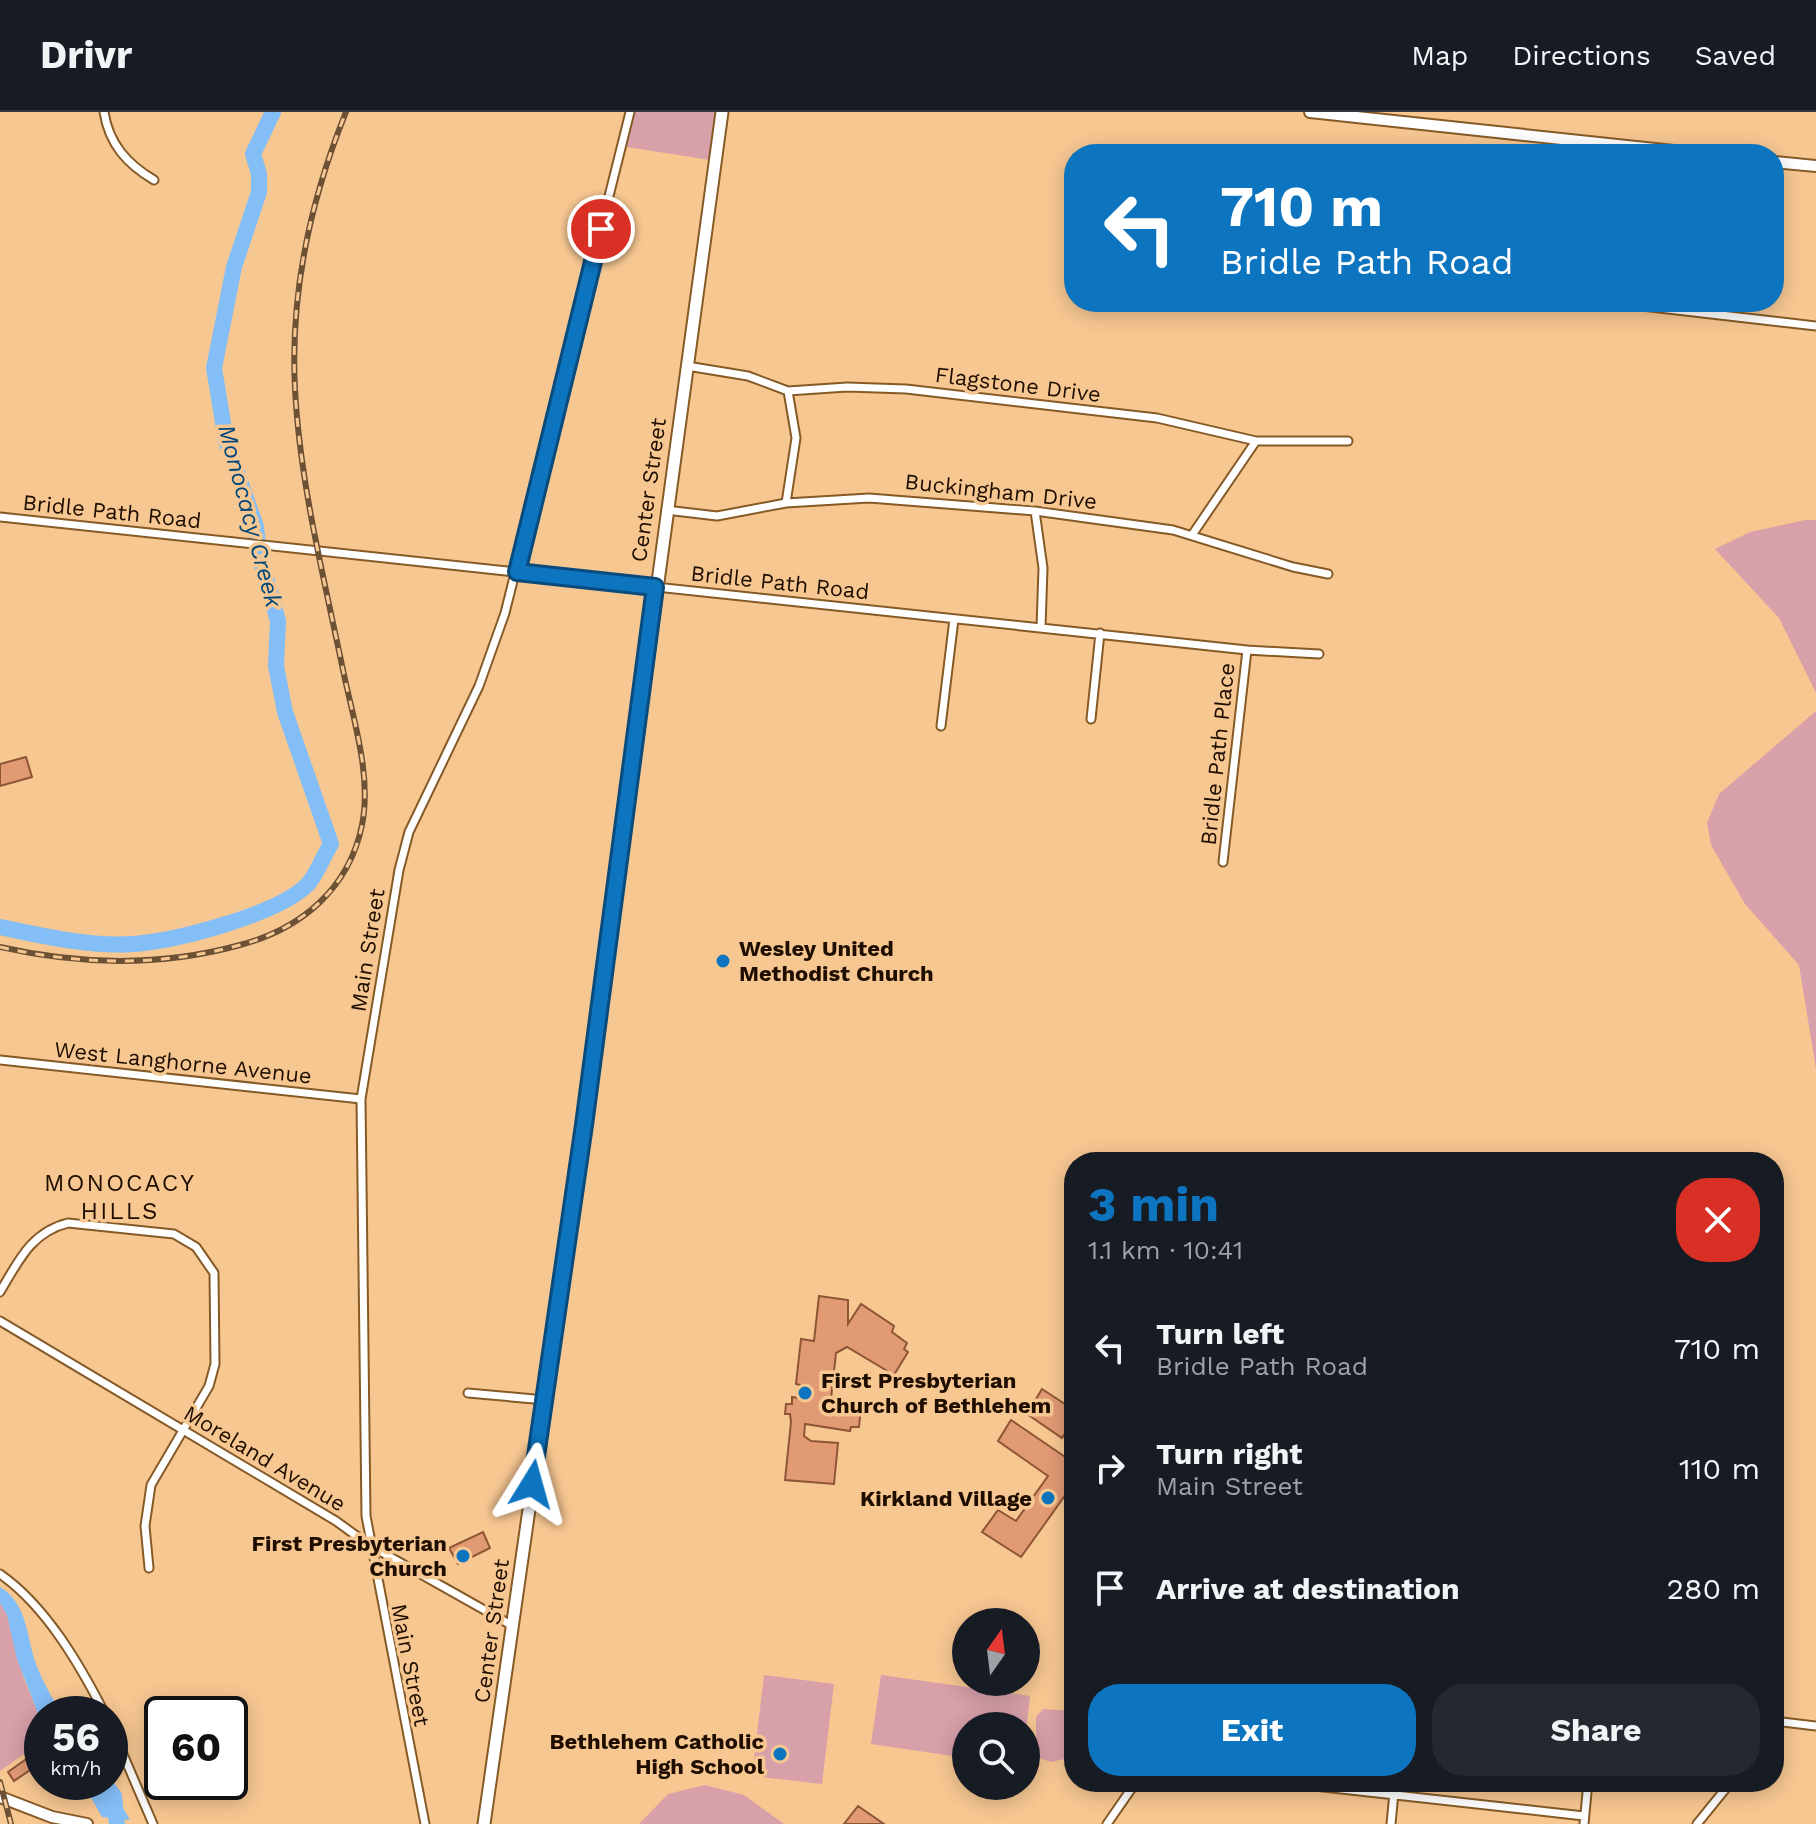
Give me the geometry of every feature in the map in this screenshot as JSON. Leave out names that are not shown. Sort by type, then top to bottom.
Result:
[{"type":"main road","name":"Center Street","points":[[484,1824],[722,112]]},
{"type":"street","points":[[104,112],[108,129],[123,155],[136,170],[154,180]]},
{"type":"street","name":"Main Street","points":[[425,1824],[369,1545],[364,1496],[361,1099],[399,870],[409,832],[479,686],[517,572],[630,112]]},
{"type":"street","points":[[1310,112],[1609,144]]},
{"type":"street","points":[[1784,163],[1816,166]]},
{"type":"street","points":[[1694,312],[1816,326]]},
{"type":"street","name":"Flagstone Drive","points":[[685,366],[748,376],[788,391],[847,387],[906,389],[1157,418],[1256,441],[1348,441]]},
{"type":"street","points":[[786,503],[796,438],[788,391]]},
{"type":"street","points":[[1192,535],[1256,441]]},
{"type":"street","name":"Buckingham Drive","points":[[666,510],[717,516],[786,503],[894,499],[1035,511],[1158,527],[1293,567],[1328,574]]},
{"type":"street","points":[[1035,511],[1043,568],[1041,628]]},
{"type":"street","name":"Bridle Path Road","points":[[0,517],[1247,650],[1319,654]]},
{"type":"street","points":[[941,726],[954,619]]},
{"type":"street","points":[[1091,719],[1100,633]]},
{"type":"street","name":"Bridle Path Place","points":[[1223,862],[1247,650]]},
{"type":"street","name":"West Langhorne Avenue","points":[[0,1060],[361,1099]]},
{"type":"street","points":[[0,1292],[33,1240],[59,1225],[78,1223],[174,1234],[190,1242],[214,1273],[216,1353],[209,1386],[157,1474],[148,1498],[145,1526],[149,1568]]},
{"type":"street","name":"Moreland Avenue","points":[[0,1321],[336,1521],[369,1545],[511,1625]]},
{"type":"street","points":[[468,1393],[545,1400]]},
{"type":"street","points":[[0,1574],[27,1598],[53,1631],[95,1696]]},
{"type":"street","points":[[1784,1722],[1816,1726]]},
{"type":"street","points":[[128,1766],[153,1824]]},
{"type":"street","points":[[1107,1824],[1129,1792]]},
{"type":"street","points":[[1361,1792],[1584,1820],[1587,1792]]},
{"type":"street","points":[[1391,1824],[1394,1792]]},
{"type":"street","points":[[1697,1824],[1723,1792]]},
{"type":"street","points":[[0,1797],[52,1817],[87,1824]]},
{"type":"shaded area","points":[[630,112],[722,112],[716,161],[621,146]]},
{"type":"shaded area","points":[[1816,520],[1816,693],[1779,618],[1715,549],[1750,532]]},
{"type":"shaded area","points":[[1816,711],[1816,1069],[1799,965],[1745,904],[1711,845],[1707,823],[1719,794]]},
{"type":"shaded area","points":[[0,1603],[7,1615],[31,1696],[24,1696],[24,1754],[0,1771]]},
{"type":"shaded area","points":[[764,1675],[834,1684],[822,1784],[752,1776]]},
{"type":"shaded area","points":[[881,1675],[952,1685],[952,1696],[1030,1696],[1028,1712],[952,1712],[952,1756],[871,1744]]},
{"type":"shaded area","points":[[1043,1709],[1064,1710],[1064,1759],[1051,1762],[1040,1758],[1040,1712]]},
{"type":"shaded area","points":[[705,1785],[744,1795],[784,1824],[639,1824],[668,1794]]},
{"type":"water","points":[[0,1587],[21,1611],[38,1670],[52,1696],[31,1696],[17,1659],[7,1615],[0,1603]]},
{"type":"water","points":[[92,1800],[118,1800],[130,1820],[102,1817]]},
{"type":"building","points":[[26,757],[32,777],[0,786],[0,764]]},
{"type":"building","name":"First Presbyterian Church of Bethlehem","points":[[819,1296],[848,1300],[848,1324],[861,1304],[894,1326],[892,1332],[907,1343],[904,1349],[908,1352],[894,1375],[847,1347],[836,1353],[831,1399],[853,1401],[853,1405],[861,1408],[859,1427],[851,1427],[850,1431],[805,1424],[804,1436],[811,1441],[838,1443],[834,1484],[785,1480],[791,1422],[790,1414],[785,1414],[786,1404],[792,1404],[792,1397],[799,1398],[800,1385],[796,1384],[801,1339],[814,1341]]},
{"type":"building","name":"Kirkland Village","points":[[1042,1389],[1064,1403],[1064,1435],[1062,1438],[1027,1414]]},
{"type":"building","name":"Kirkland Village","points":[[1011,1420],[1064,1456],[1064,1497],[1021,1557],[982,1532],[998,1510],[1016,1521],[1048,1476],[998,1441]]},
{"type":"building","name":"First Presbyterian Church","points":[[483,1532],[490,1548],[458,1564],[449,1548]]},
{"type":"building","points":[[24,1761],[24,1774],[14,1781],[8,1772]]},
{"type":"building","points":[[858,1806],[884,1824],[844,1824]]},
{"type":"waterway","name":"Monocacy Creek","points":[[0,927],[100,944],[152,942],[198,932],[249,916],[291,897],[310,882],[331,844],[285,712],[276,666],[278,621],[259,554],[256,527],[226,441],[214,368],[234,267],[259,192],[259,174],[253,154],[273,112]]},
{"type":"waterway","name":"Monocacy Creek","points":[[114,1800],[117,1824]]},
{"type":"railway","points":[[0,947],[60,957],[120,961],[180,957],[240,945],[283,928],[319,903],[334,887],[356,848],[364,806],[363,767],[307,495],[298,425],[294,353],[305,248],[322,179],[346,112]]},
{"type":"railway","points":[[0,1782],[11,1824]]},
{"type":"place","name":"Wesley United Methodist Church","points":[[723,961]]},
{"type":"place","name":"First Presbyterian Church of Bethlehem","points":[[805,1393]]},
{"type":"place","name":"Kirkland Village","points":[[1048,1498]]},
{"type":"place","name":"First Presbyterian Church","points":[[463,1556]]},
{"type":"place","name":"Bethlehem Catholic High School","points":[[780,1754]]},
{"type":"district","name":"MONOCACY HILLS","points":[[120,1197]]},
{"type":"route","points":[[532,1484],[584,1125],[655,587],[517,572],[601,229]]}]
